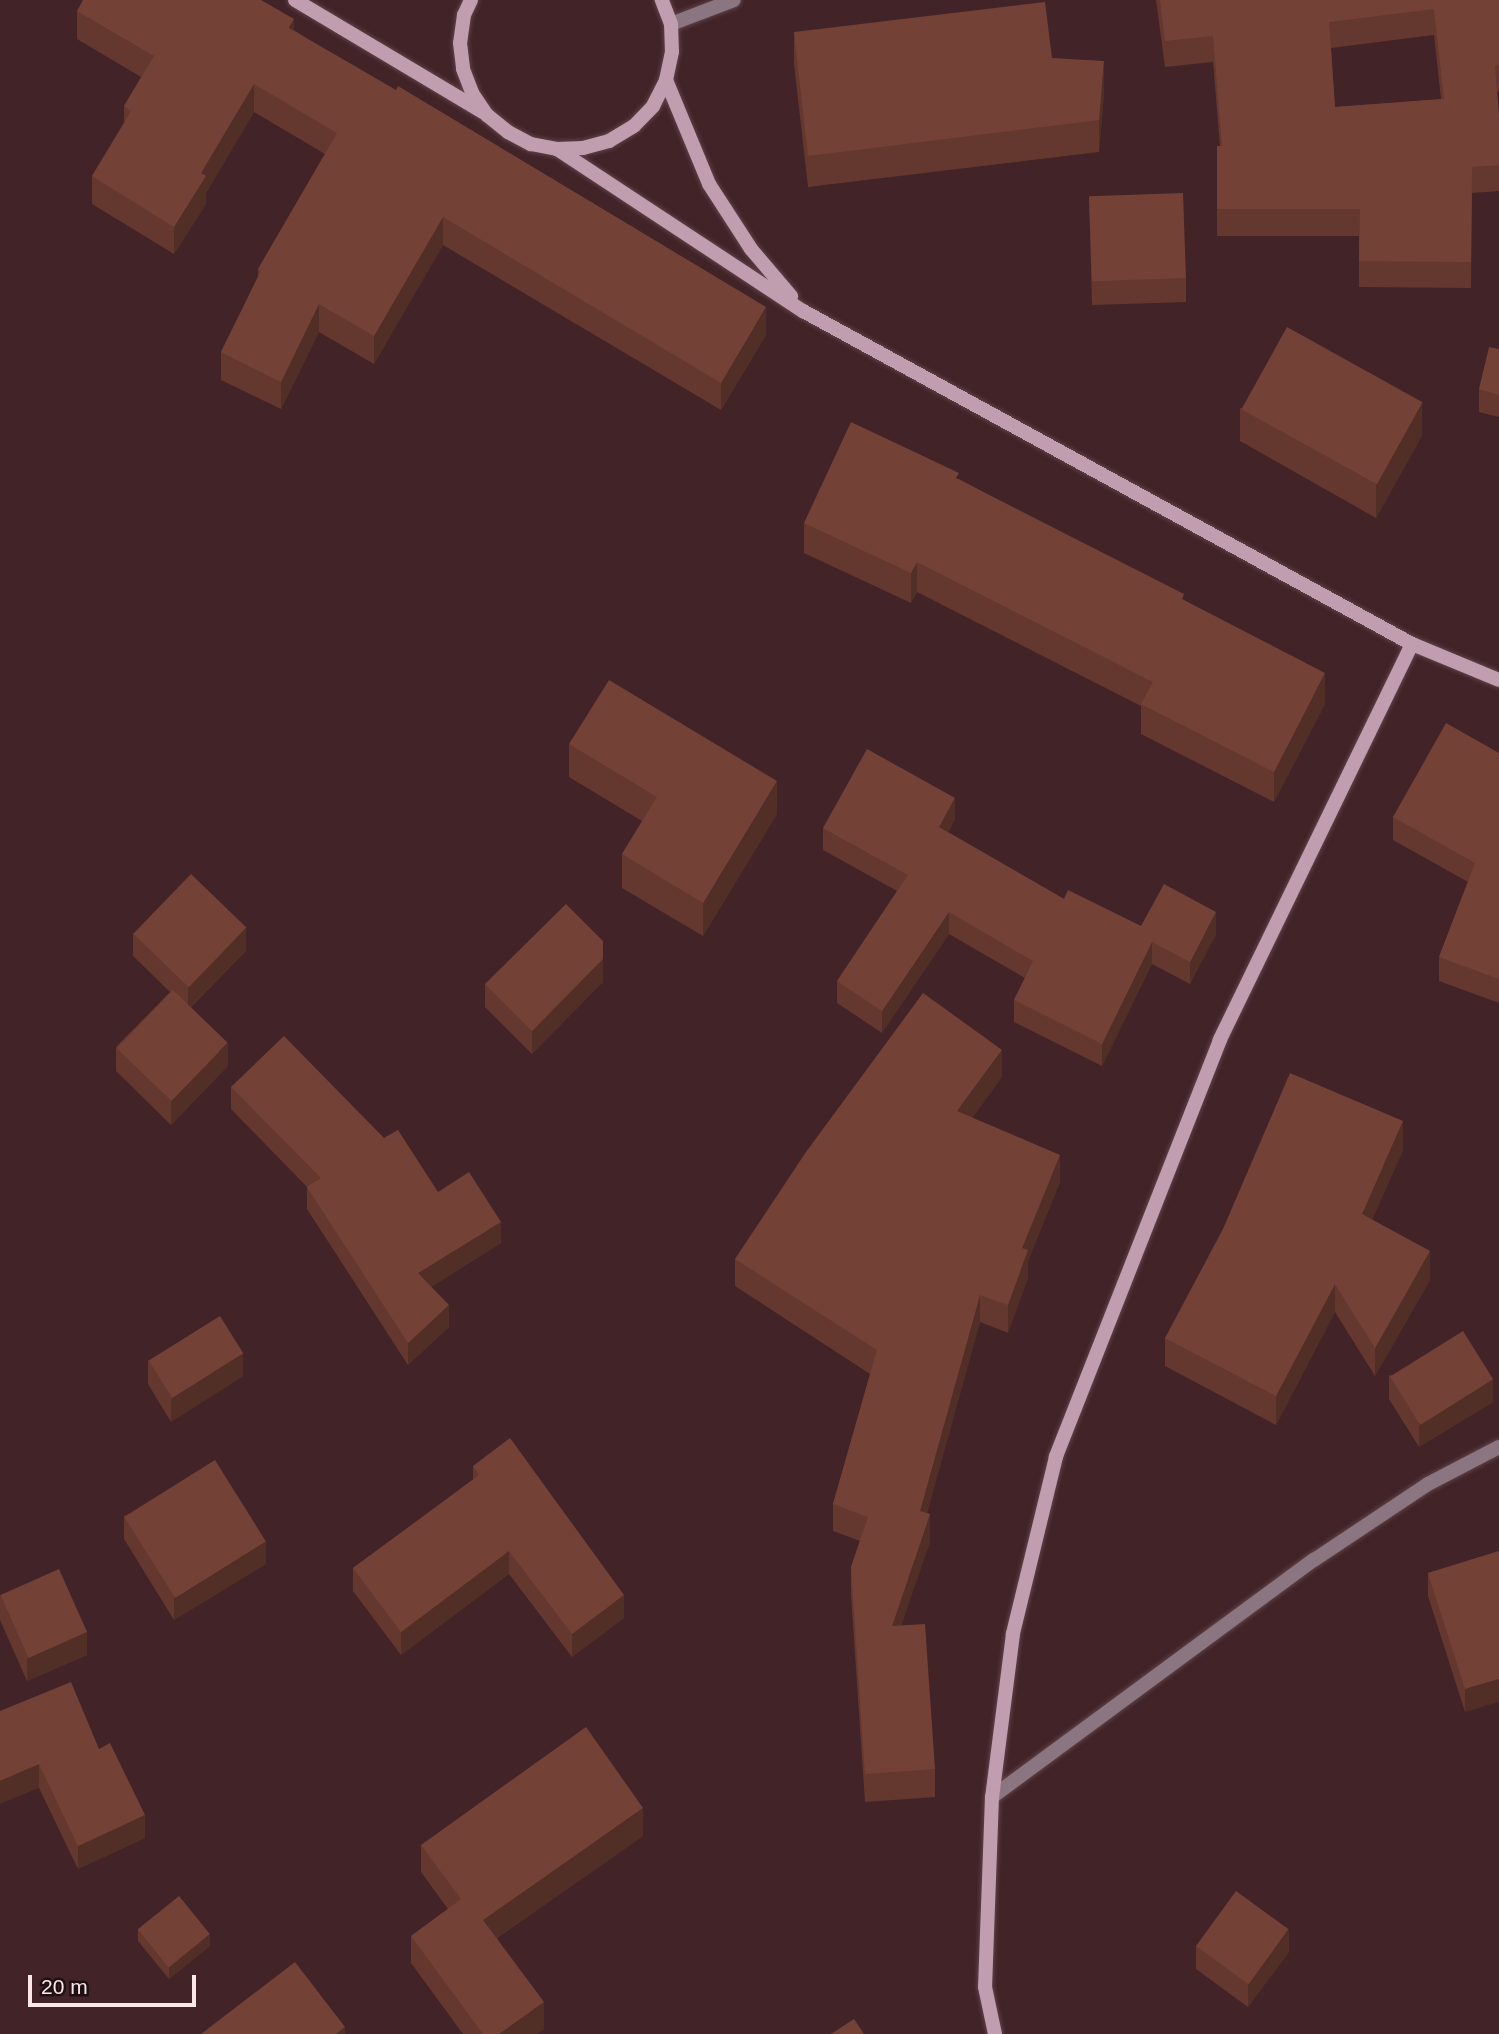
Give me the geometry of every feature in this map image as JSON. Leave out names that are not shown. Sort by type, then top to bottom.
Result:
[{"type":"street","points":[[295,0],[487,115],[508,132],[531,144],[557,149],[583,148],[608,141],[634,126],[653,106],[666,79],[672,52],[671,24],[662,0]]},
{"type":"street","points":[[471,0],[464,15],[460,43],[463,69],[472,93],[487,115]]},
{"type":"street","points":[[671,24],[734,0]]},
{"type":"street","points":[[666,79],[709,184],[751,250],[803,311]]},
{"type":"street","points":[[557,149],[803,311],[1412,644],[1499,680]]},
{"type":"street","points":[[995,2034],[985,1987],[992,1797],[1013,1634],[1056,1457],[1220,1040],[1412,644]]},
{"type":"street","points":[[992,1797],[1314,1560],[1428,1484],[1499,1447]]},
{"type":"building","points":[[83,0],[261,0],[294,19],[289,28],[396,90],[398,86],[766,307],[721,383],[443,217],[374,336],[319,304],[281,382],[221,352],[261,271],[258,269],[337,133],[254,84],[201,173],[206,176],[174,227],[92,176],[131,111],[124,106],[154,56],[77,11]]},
{"type":"building","points":[[1160,0],[1499,0],[1499,65],[1495,66],[1499,165],[1472,167],[1471,262],[1359,261],[1360,209],[1217,209],[1217,146],[1222,146],[1213,36],[1165,41]],"holes":[[[1434,9],[1444,99],[1335,107],[1329,22]]]},
{"type":"building","points":[[1045,2],[1052,58],[1104,61],[1099,120],[808,156],[794,32]]},
{"type":"building","points":[[1183,193],[1186,278],[1092,281],[1089,196]]},
{"type":"building","points":[[1287,327],[1423,402],[1377,484],[1241,409]]},
{"type":"building","points":[[1489,347],[1499,349],[1499,395],[1479,389]]},
{"type":"building","points":[[851,422],[959,473],[956,478],[1184,594],[1182,599],[1325,673],[1274,772],[1141,704],[1153,682],[917,562],[911,573],[804,523]]},
{"type":"building","points":[[609,680],[777,781],[703,903],[622,854],[657,797],[569,744]]},
{"type":"building","points":[[1446,723],[1499,753],[1499,979],[1439,957],[1475,863],[1393,817]]},
{"type":"building","points":[[867,749],[955,798],[939,827],[1064,899],[1068,890],[1141,926],[1164,884],[1216,912],[1190,962],[1152,942],[1102,1044],[1014,1000],[1033,961],[949,912],[882,1011],[837,981],[908,875],[823,828]]},
{"type":"building","points":[[191,874],[246,927],[189,987],[133,934]]},
{"type":"building","points":[[566,904],[603,941],[603,959],[532,1031],[485,984]]},
{"type":"building","points":[[173,990],[228,1043],[171,1101],[117,1048]]},
{"type":"building","points":[[923,993],[1002,1050],[957,1111],[1060,1155],[1022,1248],[1028,1250],[1008,1305],[980,1295],[920,1511],[930,1514],[892,1626],[925,1624],[935,1769],[865,1774],[851,1567],[868,1517],[833,1504],[877,1350],[735,1259],[806,1152]]},
{"type":"building","points":[[284,1036],[384,1138],[398,1130],[438,1192],[469,1172],[501,1222],[418,1273],[449,1305],[408,1343],[307,1187],[321,1178],[231,1087]]},
{"type":"building","points":[[1290,1073],[1403,1121],[1362,1214],[1430,1251],[1375,1348],[1335,1284],[1276,1396],[1165,1338],[1223,1229]]},
{"type":"building","points":[[220,1316],[243,1353],[172,1398],[149,1361]]},
{"type":"building","points":[[1463,1331],[1493,1379],[1420,1425],[1390,1377]]},
{"type":"building","points":[[510,1438],[624,1595],[572,1634],[509,1551],[401,1632],[353,1568],[479,1475],[473,1466]]},
{"type":"building","points":[[215,1460],[266,1541],[175,1598],[124,1517]]},
{"type":"building","points":[[1499,1551],[1499,1679],[1465,1689],[1428,1573]]},
{"type":"building","points":[[59,1569],[87,1632],[29,1658],[1,1595]]},
{"type":"building","points":[[71,1682],[99,1749],[110,1743],[145,1815],[78,1846],[39,1764],[0,1781],[0,1711]]},
{"type":"building","points":[[586,1727],[643,1808],[483,1920],[544,2002],[499,2034],[483,2034],[411,1936],[461,1899],[421,1845]]},
{"type":"building","points":[[1236,1891],[1289,1929],[1249,1984],[1196,1946]]},
{"type":"building","points":[[179,1896],[210,1934],[169,1967],[138,1929]]},
{"type":"building","points":[[295,1962],[345,2027],[336,2034],[201,2034]]},
{"type":"building","points":[[854,2019],[864,2034],[831,2034]]}]
